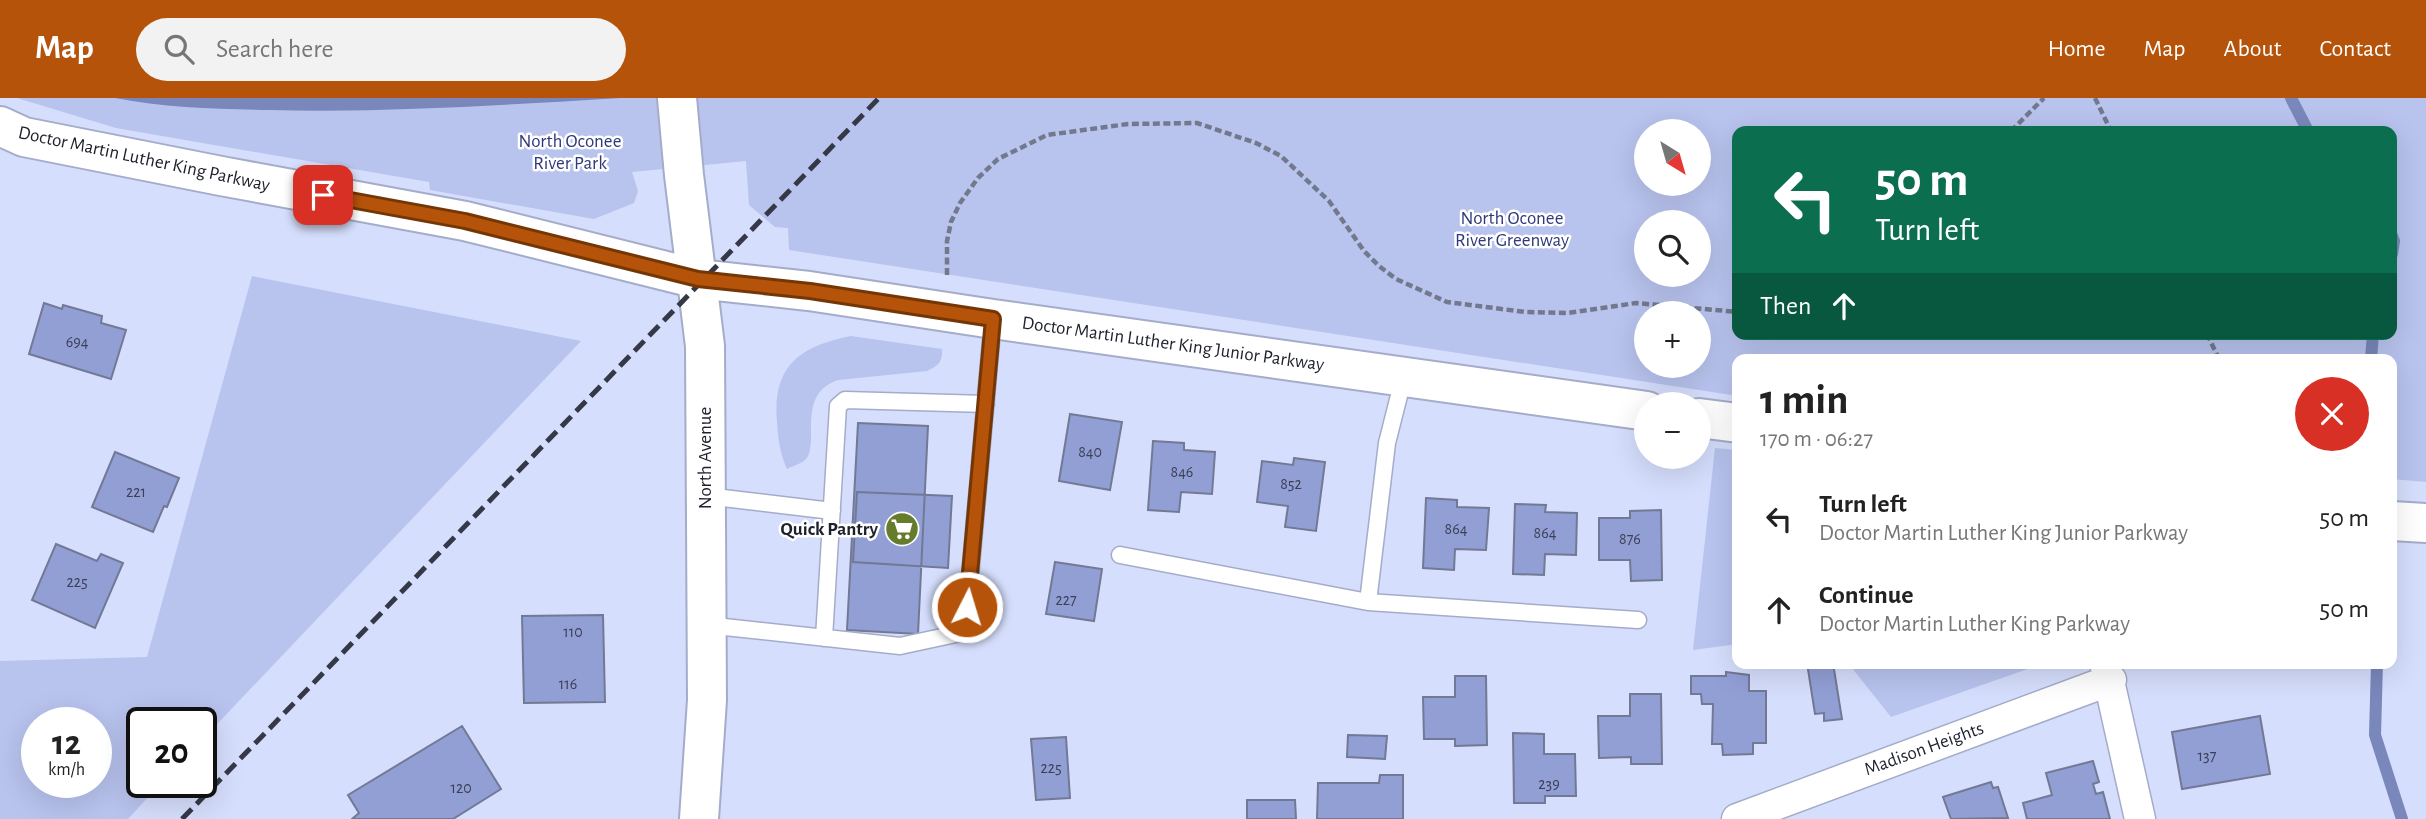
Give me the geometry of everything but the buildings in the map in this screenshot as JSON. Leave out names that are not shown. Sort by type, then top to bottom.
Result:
[{"type":"main road","name":"North Avenue","points":[[677,98],[705,346],[707,700],[699,819]]},
{"type":"main road","name":"Doctor Martin Luther King Parkway","points":[[0,126],[24,137],[221,177],[465,221],[698,279]]},
{"type":"main road","name":"Doctor Martin Luther King Junior Parkway","points":[[698,279],[810,291],[1634,409]]},
{"type":"main road","points":[[1711,420],[1732,422]]},
{"type":"main road","points":[[2397,521],[2426,523]]},
{"type":"street","name":"Madison Heights","points":[[1737,819],[2108,671]]},
{"type":"street","points":[[2108,671],[2140,819]]},
{"type":"lane","points":[[706,625],[900,646],[965,632],[993,319]]},
{"type":"lane","points":[[1368,602],[1388,443],[1404,376]]},
{"type":"lane","points":[[824,638],[838,406],[845,400],[986,404]]},
{"type":"lane","points":[[706,496],[832,511]]},
{"type":"lane","points":[[1120,555],[1368,602],[1639,620]]},
{"type":"path","points":[[2016,126],[2044,98]]},
{"type":"path","points":[[2095,98],[2109,126]]},
{"type":"path","points":[[947,286],[947,241],[951,222],[960,203],[978,178],[998,159],[1047,135],[1090,127],[1169,122],[1197,123],[1226,131],[1281,156],[1329,201],[1364,251],[1379,266],[1396,279],[1447,302],[1525,312],[1568,313],[1636,303],[1732,311]]},
{"type":"green space","name":"North Oconee River Greenway","points":[[17,98],[2426,98],[2426,482],[2397,479],[2397,354],[1732,354],[1732,395],[789,250],[788,228],[775,227],[749,205],[746,161],[632,172],[638,191],[634,203],[594,219],[430,190],[429,182],[116,128]]},
{"type":"green space","points":[[252,276],[581,341],[217,724],[217,707],[126,707],[126,798],[147,798],[128,819],[0,819],[0,661],[147,657]]},
{"type":"green space","points":[[851,336],[942,349],[942,357],[937,365],[927,371],[838,380],[829,384],[814,404],[808,456],[787,469],[777,422],[779,386],[785,373],[804,353],[833,340]]},
{"type":"green space","points":[[1715,448],[1732,449],[1732,645],[1693,650]]},
{"type":"green space","points":[[1853,669],[2028,669],[1891,717]]},
{"type":"shaded area","points":[[115,98],[620,98],[445,108],[313,111],[192,107]]},
{"type":"waterway","points":[[2291,98],[2305,126]]},
{"type":"waterway","points":[[2371,354],[2373,340]]},
{"type":"waterway","points":[[2377,669],[2375,735],[2402,819]]},
{"type":"railway","points":[[182,819],[879,98]]},
{"type":"place","name":"Quick Pantry","points":[[902,529]]},
{"type":"route","points":[[323,195],[465,221],[698,279],[810,291],[993,319],[967,607]]},
{"type":"park label","name":"North Oconee River Park","points":[[570,152]]}]
